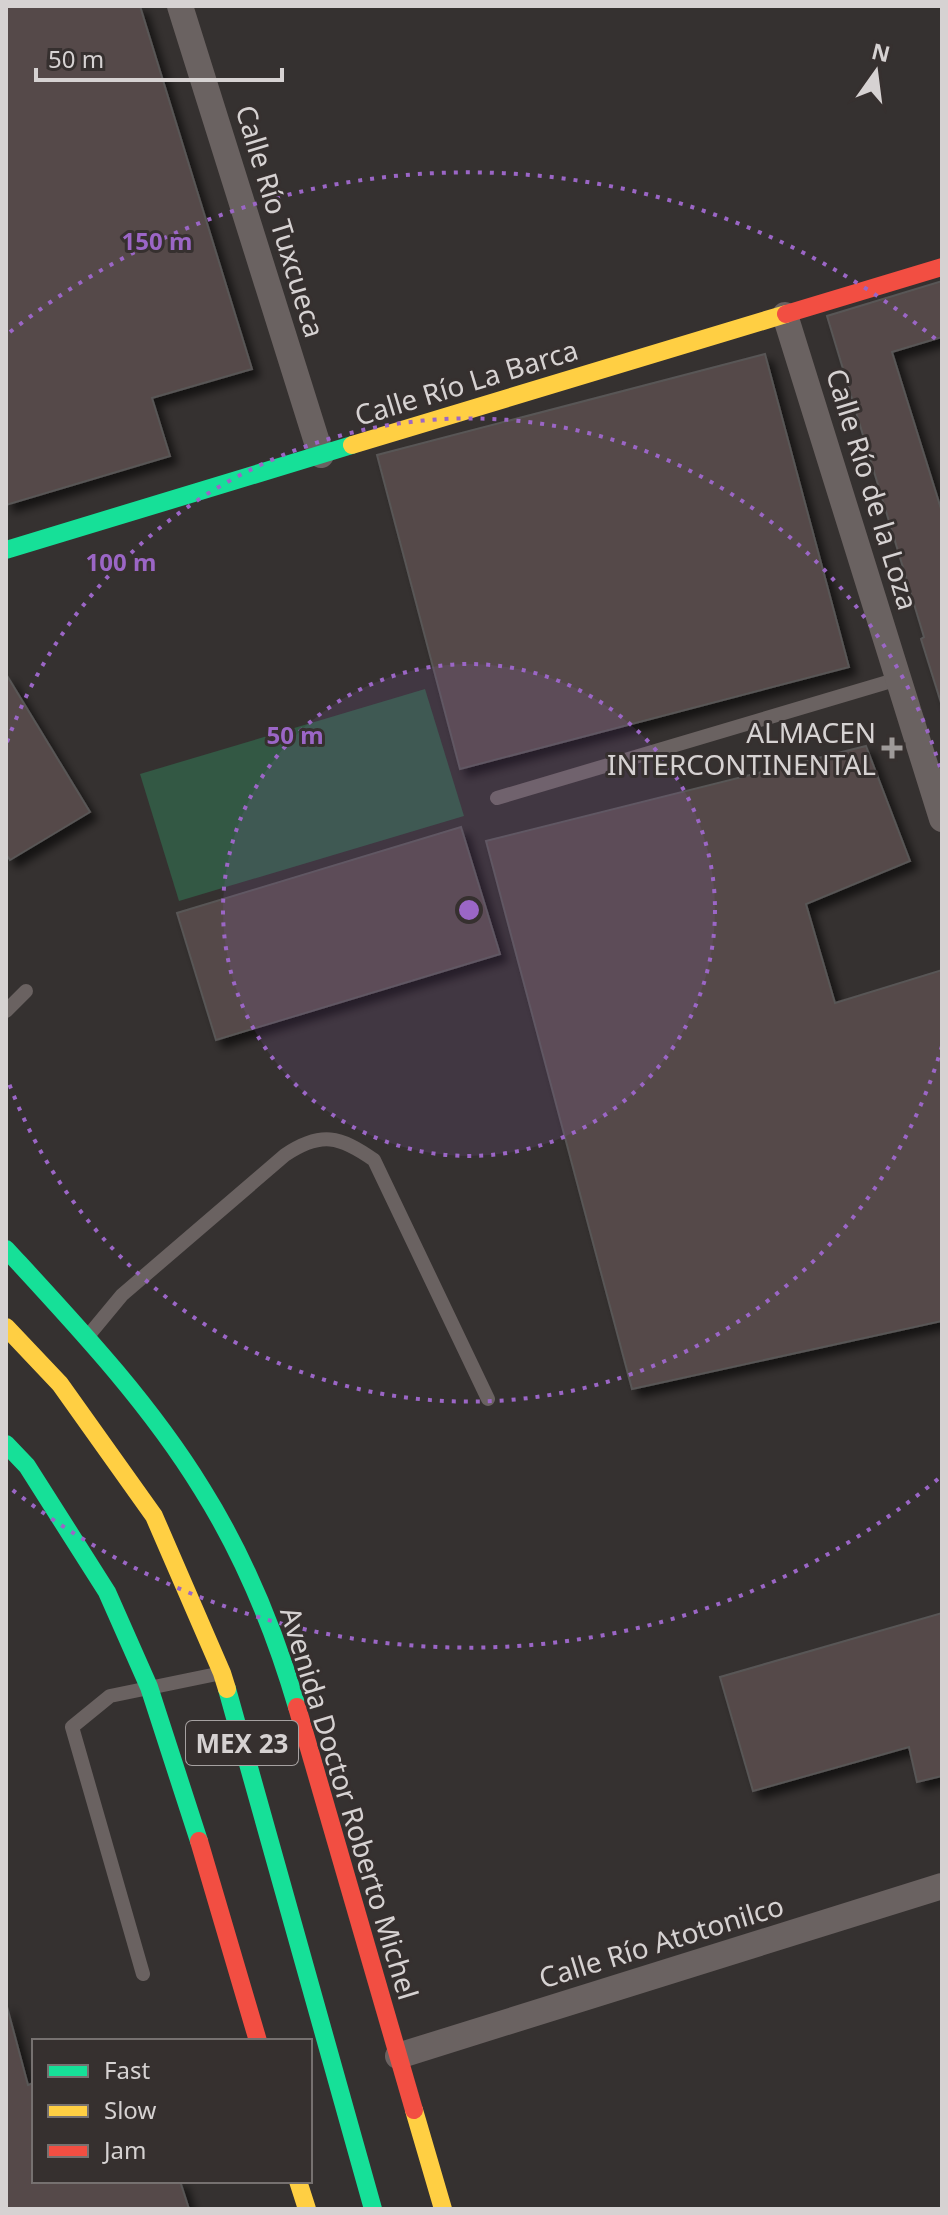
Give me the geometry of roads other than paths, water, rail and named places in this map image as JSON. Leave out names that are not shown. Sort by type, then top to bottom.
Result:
[{"type":"main road","name":"Calle Río La Barca","points":[[6,550],[942,267]]},
{"type":"main road","name":"Avenida Doctor Roberto Michel","points":[[6,1249],[87,1336],[165,1433],[204,1492],[246,1570],[282,1656],[443,2209]]},
{"type":"main road","name":"MEX 23","points":[[6,1327],[60,1384],[154,1516],[222,1673],[373,2209]]},
{"type":"main road","points":[[6,1444],[27,1466],[107,1592],[149,1687],[186,1798],[257,2039]]},
{"type":"main road","points":[[299,2183],[307,2209]]},
{"type":"street","name":"Calle Río Tuxcueca","points":[[180,6],[321,455]]},
{"type":"street","name":"Calle Río de la Loza","points":[[785,315],[942,819]]},
{"type":"street","name":"Calle Río Atotonilco","points":[[398,2056],[942,1886]]},
{"type":"lane","points":[[497,798],[898,679]]},
{"type":"lane","points":[[6,1011],[26,991]]},
{"type":"lane","points":[[87,1336],[122,1295],[285,1155],[302,1144],[327,1138],[355,1146],[374,1160],[488,1399]]},
{"type":"lane","points":[[143,1974],[72,1727],[110,1696],[222,1673]]},
{"type":"place","name":"ALMACEN INTERCONTINENTAL","points":[[892,748]]}]
